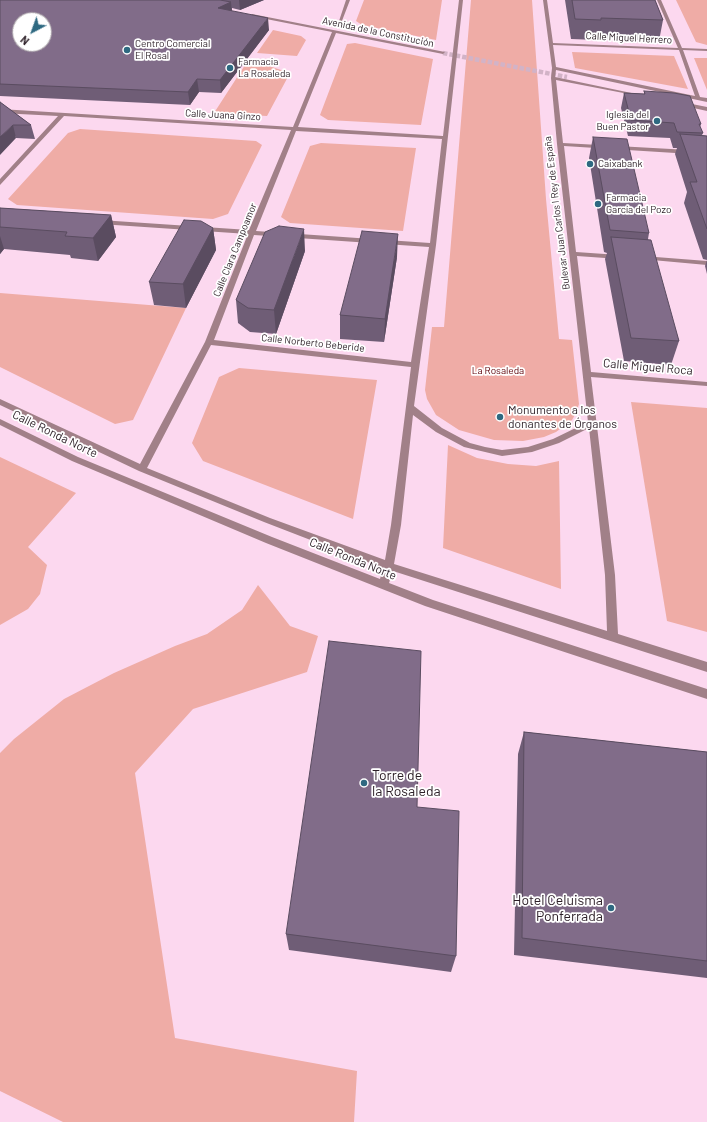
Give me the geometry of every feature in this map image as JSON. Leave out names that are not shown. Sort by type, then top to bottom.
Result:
[{"type":"street","points":[[338,26],[348,0]]},
{"type":"street","points":[[383,585],[389,566],[415,365],[433,245],[451,94],[453,58],[452,47],[461,0]]},
{"type":"street","name":"Bulevar Juan Carlos I Rey de España","points":[[546,0],[554,68],[553,78],[560,144],[610,575],[613,638]]},
{"type":"street","points":[[659,0],[681,50],[698,98]]},
{"type":"street","name":"Avenida de la Constitución","points":[[251,10],[301,22],[443,51]]},
{"type":"street","name":"Avenida de la Constitución","points":[[245,14],[359,30]]},
{"type":"street","name":"Avenida de la Constitución","points":[[301,22],[334,33],[453,58]]},
{"type":"street","name":"Calle Clara Campoamor","points":[[142,469],[209,342],[252,232],[334,33]]},
{"type":"street","name":"Calle Miguel Herrero","points":[[551,44],[707,50]]},
{"type":"street","points":[[554,68],[698,98],[707,102]]},
{"type":"street","points":[[707,102],[566,76],[707,108]]},
{"type":"street","points":[[553,78],[645,97]]},
{"type":"street","points":[[676,103],[707,108]]},
{"type":"street","name":"Calle Juana Ginzo","points":[[0,111],[445,138]]},
{"type":"street","points":[[0,184],[62,115]]},
{"type":"street","points":[[560,144],[707,153]]},
{"type":"street","points":[[93,221],[433,245]]},
{"type":"street","points":[[573,254],[630,257]]},
{"type":"street","points":[[638,258],[707,262]]},
{"type":"street","name":"Calle Norberto Beberide","points":[[209,342],[415,365]]},
{"type":"street","name":"Calle Miguel Roca","points":[[587,374],[707,384]]},
{"type":"street","name":"Calle Ronda Norte","points":[[0,402],[142,469],[267,520],[389,566],[707,667]]},
{"type":"street","points":[[410,407],[439,430],[467,445],[502,453],[529,450],[556,440],[593,423]]},
{"type":"street","name":"Calle Ronda Norte","points":[[0,422],[75,459],[269,540],[429,603],[707,694]]},
{"type":"green space","points":[[364,0],[442,0],[436,40],[362,25],[356,21]]},
{"type":"green space","name":"La Rosaleda","points":[[471,0],[532,0],[546,199],[559,339],[572,340],[579,404],[572,420],[556,432],[544,437],[523,441],[494,440],[459,430],[436,415],[427,399],[425,390],[432,327],[444,327]]},
{"type":"green space","points":[[676,0],[707,0],[707,45],[696,42]]},
{"type":"green space","points":[[273,30],[301,36],[306,40],[297,56],[257,53]]},
{"type":"green space","points":[[355,43],[433,59],[421,125],[328,120],[320,115],[347,44]]},
{"type":"green space","points":[[572,52],[674,56],[688,89],[575,68]]},
{"type":"green space","points":[[694,58],[707,58],[707,90]]},
{"type":"green space","points":[[245,65],[266,65],[290,73],[267,116],[214,113]]},
{"type":"green space","points":[[80,129],[256,141],[262,145],[228,214],[213,219],[17,205],[8,199],[68,133]]},
{"type":"green space","points":[[321,143],[416,148],[403,231],[290,223],[281,217],[310,146]]},
{"type":"green space","points":[[0,293],[186,308],[133,420],[115,424],[0,367]]},
{"type":"green space","points":[[239,368],[377,380],[353,519],[203,461],[192,443],[219,377]]},
{"type":"green space","points":[[631,402],[707,408],[707,632],[667,621]]},
{"type":"green space","points":[[448,445],[477,458],[508,464],[536,466],[559,461],[561,589],[443,548]]},
{"type":"green space","points":[[0,457],[76,493],[28,547],[47,565],[40,594],[28,609],[0,625]]},
{"type":"green space","points":[[258,585],[290,626],[318,636],[307,672],[193,709],[135,773],[175,1038],[357,1071],[354,1122],[63,1122],[0,1091],[0,753],[14,739],[64,699],[114,673],[175,646],[207,634],[242,610]]},
{"type":"building","name":"Centro Comercial El Rosal","points":[[0,0],[220,0],[231,2],[218,8],[268,18],[220,80],[197,79],[188,92],[0,84]]},
{"type":"building","points":[[572,0],[655,0],[663,20],[601,18],[601,20],[575,19]]},
{"type":"building","points":[[644,91],[674,93],[690,96],[703,133],[677,132],[674,123],[631,120],[624,93],[645,94]]},
{"type":"building","points":[[0,102],[31,125],[13,125],[0,137]]},
{"type":"building","points":[[680,134],[707,136],[707,229],[690,182],[697,182]]},
{"type":"building","points":[[593,137],[627,139],[649,233],[610,230]]},
{"type":"building","points":[[0,208],[111,215],[93,238],[65,236],[67,232],[0,227]]},
{"type":"building","points":[[184,220],[201,221],[213,228],[183,284],[149,282]]},
{"type":"building","points":[[279,226],[304,229],[274,310],[248,308],[236,300],[265,232]]},
{"type":"building","points":[[362,231],[398,234],[385,319],[340,315]]},
{"type":"building","points":[[611,237],[651,240],[679,341],[631,338]]},
{"type":"building","name":"Torre de la Rosaleda","points":[[329,641],[421,651],[417,807],[459,811],[456,956],[286,934]]},
{"type":"building","name":"Hotel Celuisma Ponferrada","points":[[524,732],[707,752],[707,961],[522,938]]},
{"type":"tunnel","points":[[443,53],[567,77]]},
{"type":"place","name":"Centro Comercial El Rosal","points":[[127,50]]},
{"type":"place","name":"Farmacia La Rosaleda","points":[[230,68]]},
{"type":"place","name":"Iglesia del Buen Pastor","points":[[657,121]]},
{"type":"place","name":"Caixabank","points":[[590,164]]},
{"type":"place","name":"Farmacia García del Pozo","points":[[598,204]]},
{"type":"place","name":"Monumento a los donantes de Órganos","points":[[500,417]]},
{"type":"place","name":"Torre de la Rosaleda","points":[[364,783]]},
{"type":"place","name":"Hotel Celuisma Ponferrada","points":[[611,908]]}]
